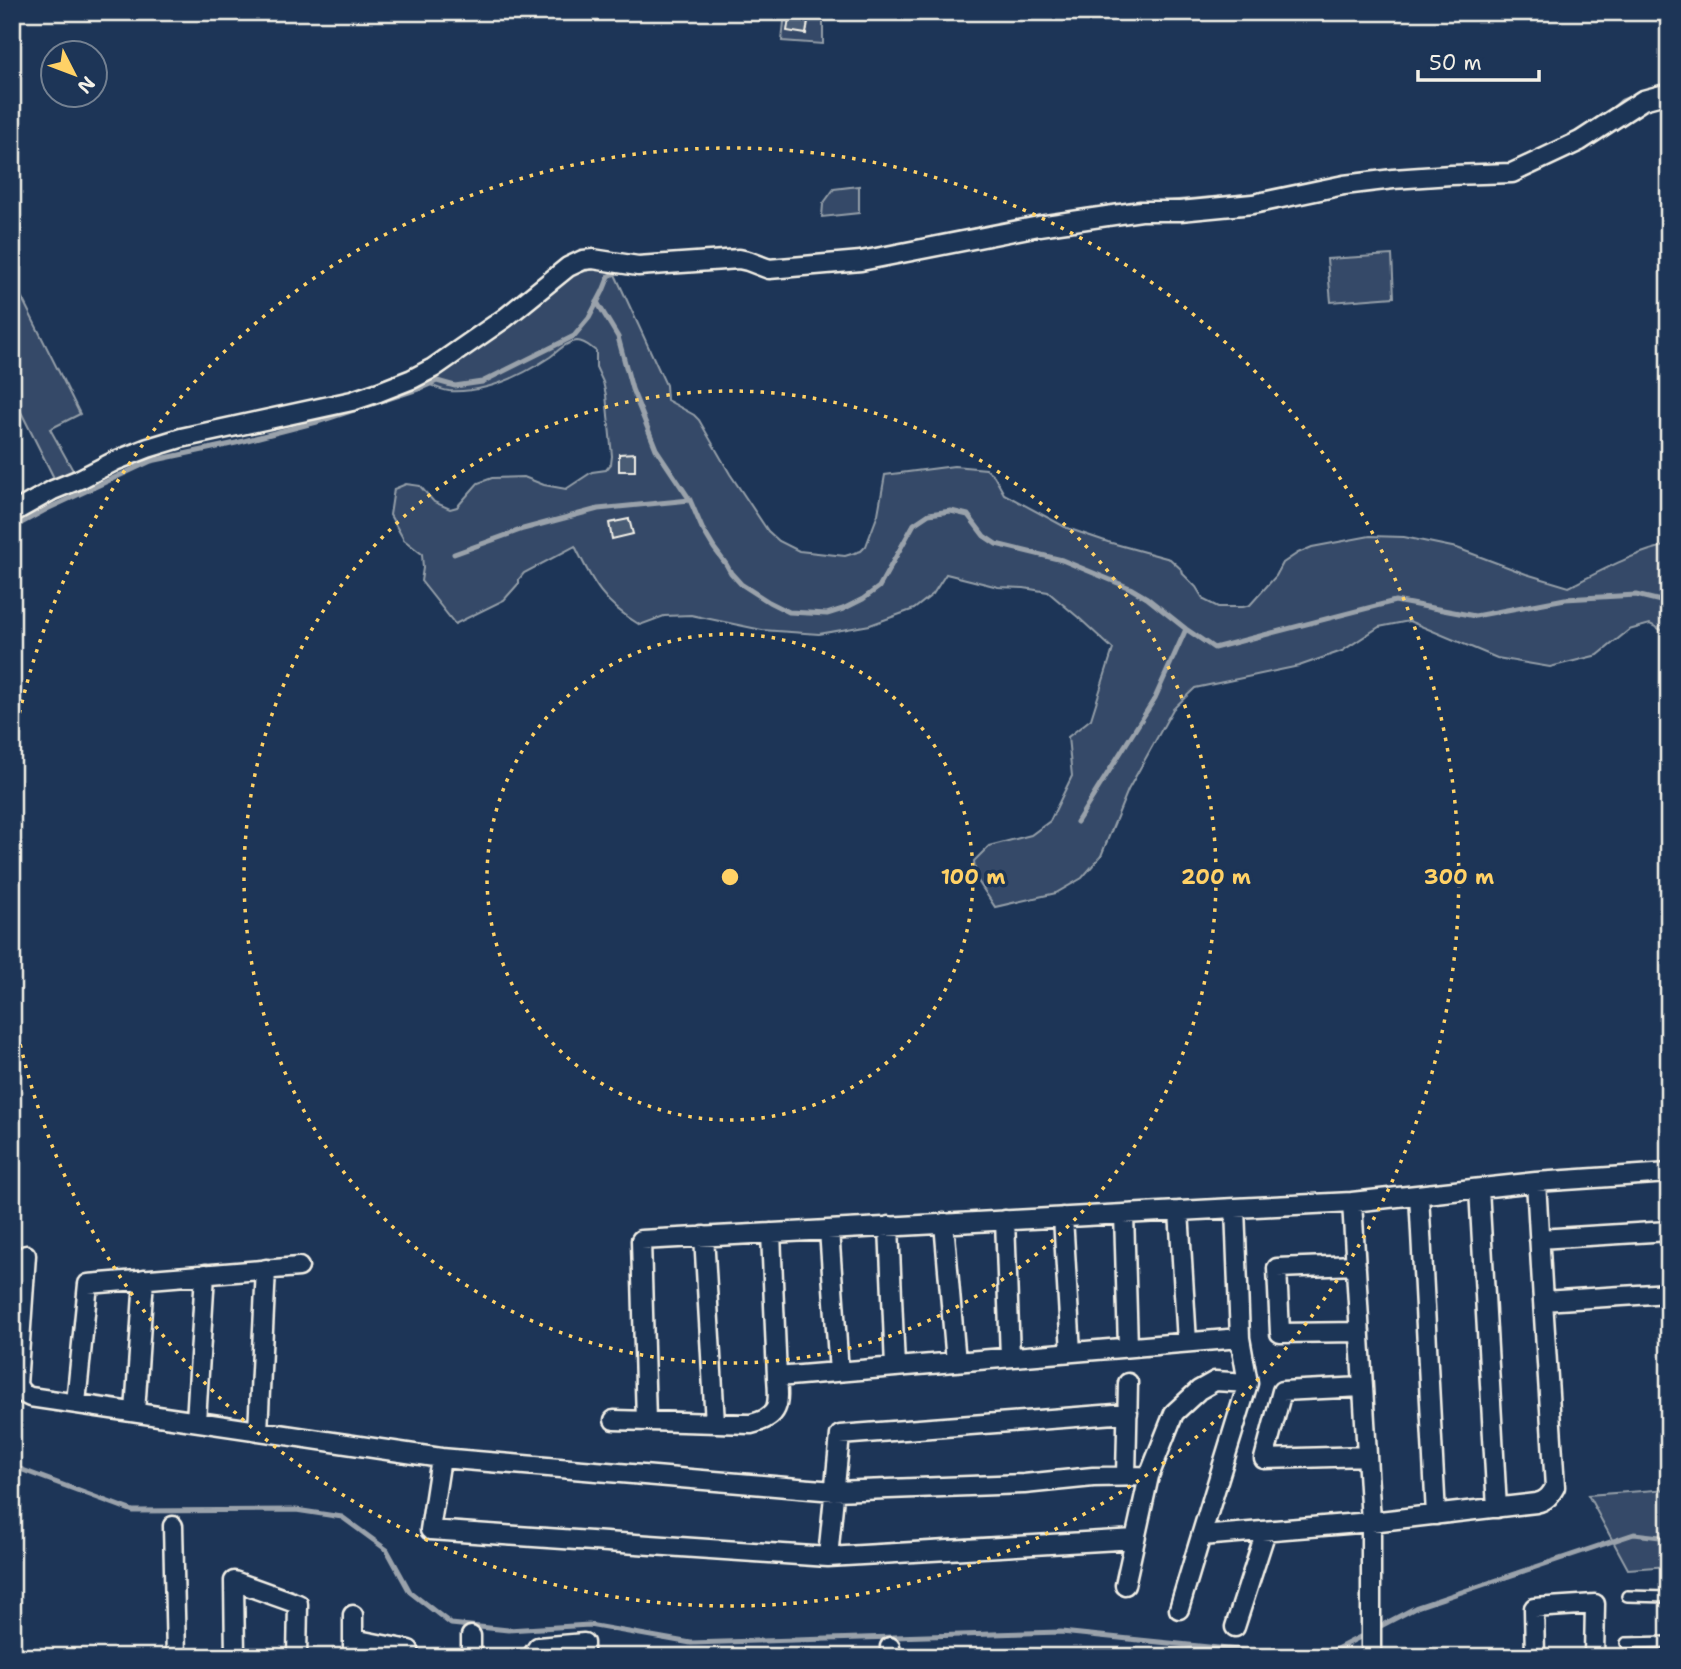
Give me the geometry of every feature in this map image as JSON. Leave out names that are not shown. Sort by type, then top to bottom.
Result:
[{"type":"street","points":[[12,513],[53,490],[148,448],[181,438],[352,401],[412,379],[471,342],[568,267],[583,260],[593,258],[638,266],[739,260],[769,269],[837,264],[1039,226],[1142,211],[1180,211],[1253,204],[1344,185],[1451,175],[1512,173],[1580,141],[1643,100],[1669,93]]},
{"type":"street","points":[[646,1421],[641,1240],[1352,1202],[1536,1182],[1669,1173]]},
{"type":"street","points":[[1201,1536],[1436,1515],[1543,1502],[1550,1496],[1555,1487],[1536,1182]]},
{"type":"street","points":[[1479,1189],[1497,1508]]},
{"type":"street","points":[[1419,1195],[1436,1515]]},
{"type":"street","points":[[1352,1202],[1371,1522],[1371,1651]]},
{"type":"street","points":[[1179,1609],[1248,1383],[1240,1338],[1235,1208]]},
{"type":"street","points":[[1179,1211],[1187,1342]]},
{"type":"street","points":[[1124,1214],[1128,1348]]},
{"type":"street","points":[[1063,1217],[1070,1352]]},
{"type":"street","points":[[1005,1220],[1010,1357]]},
{"type":"street","points":[[944,1223],[956,1362]]},
{"type":"street","points":[[889,1226],[895,1367]]},
{"type":"street","points":[[829,1230],[839,1372]]},
{"type":"street","points":[[1539,1239],[1669,1231]]},
{"type":"street","points":[[614,1420],[751,1424],[764,1421],[775,1411],[779,1403],[771,1233]]},
{"type":"street","points":[[704,1236],[715,1423]]},
{"type":"street","points":[[26,1255],[18,1290],[16,1385],[22,1393],[30,1397],[441,1458],[834,1492],[1149,1476]]},
{"type":"street","points":[[1356,1265],[1277,1268],[1280,1333],[1360,1332]]},
{"type":"street","points":[[76,1403],[88,1284],[299,1267]]},
{"type":"street","points":[[258,1431],[265,1269]]},
{"type":"street","points":[[196,1421],[205,1274]]},
{"type":"street","points":[[135,1412],[144,1279]]},
{"type":"street","points":[[1543,1301],[1669,1293]]},
{"type":"street","points":[[777,1377],[1240,1338]]},
{"type":"street","points":[[1125,1585],[1149,1476],[1174,1413],[1199,1390],[1215,1381],[1248,1383]]},
{"type":"street","points":[[1126,1476],[1128,1383]]},
{"type":"street","points":[[1363,1387],[1282,1391],[1264,1459],[1367,1456]]},
{"type":"street","points":[[828,1558],[841,1435],[1128,1413]]},
{"type":"street","points":[[441,1458],[430,1530],[828,1558],[1135,1539]]},
{"type":"street","points":[[173,1526],[176,1657]]},
{"type":"street","points":[[1235,1627],[1266,1531]]},
{"type":"street","points":[[235,1657],[234,1581],[298,1604],[297,1657]]},
{"type":"street","points":[[1535,1657],[1534,1608],[1595,1604],[1594,1657]]},
{"type":"street","points":[[354,1615],[353,1648],[409,1650],[409,1657]]},
{"type":"street","points":[[471,1636],[471,1657]]},
{"type":"street","points":[[531,1657],[538,1647],[584,1643],[584,1657]]},
{"type":"lane","points":[[1627,1596],[1669,1597]]},
{"type":"lane","points":[[1626,1643],[1669,1642]]},
{"type":"shaded area","points":[[785,12],[823,12],[823,44],[782,41]]},
{"type":"shaded area","points":[[859,186],[859,213],[822,217],[823,204],[834,189]]},
{"type":"shaded area","points":[[1392,255],[1394,297],[1331,302],[1327,259]]},
{"type":"shaded area","points":[[599,268],[613,270],[666,385],[667,400],[699,420],[730,474],[768,531],[779,541],[799,551],[845,556],[861,551],[866,546],[878,514],[885,475],[954,466],[986,469],[994,476],[1004,494],[1067,528],[1170,559],[1182,570],[1204,600],[1218,607],[1250,605],[1276,576],[1283,563],[1298,553],[1312,547],[1370,536],[1404,537],[1457,548],[1569,587],[1630,557],[1669,545],[1669,634],[1650,624],[1629,630],[1598,655],[1550,667],[1497,658],[1409,621],[1379,627],[1342,651],[1299,666],[1195,688],[1173,709],[1128,790],[1101,856],[1082,878],[1056,893],[995,907],[976,878],[974,861],[989,846],[1031,835],[1050,821],[1072,776],[1068,737],[1091,719],[1113,649],[1048,592],[998,587],[946,574],[933,594],[914,609],[870,625],[819,634],[762,630],[691,615],[664,616],[640,625],[617,609],[600,591],[575,546],[524,573],[504,600],[455,624],[421,581],[422,554],[404,540],[390,515],[394,489],[406,484],[420,486],[434,502],[450,509],[457,507],[478,483],[492,478],[524,477],[544,485],[566,489],[592,472],[606,470],[611,464],[606,395],[596,367],[596,351],[587,344],[577,341],[569,343],[527,371],[489,386],[449,391],[423,382],[573,274]]},
{"type":"shaded area","points":[[12,278],[80,414],[50,429],[75,474],[57,484],[12,394]]},
{"type":"shaded area","points":[[1669,1489],[1669,1566],[1628,1569],[1588,1495]]},
{"type":"building","points":[[790,12],[809,15],[806,34],[787,31]]},
{"type":"building","points":[[635,453],[635,471],[619,471],[619,454]]},
{"type":"building","points":[[629,519],[633,534],[612,539],[609,523]]},
{"type":"waterway","points":[[1610,112],[1622,101],[1640,94]]},
{"type":"waterway","points":[[1161,203],[1252,195]]},
{"type":"waterway","points":[[12,528],[151,461],[317,422],[437,381],[455,386],[482,382],[574,336],[589,318],[609,276],[623,272]]},
{"type":"waterway","points":[[597,302],[618,337],[632,389],[656,449],[690,500],[714,548],[741,584],[789,612],[827,614],[863,599],[879,587],[914,524],[929,514],[951,511],[968,515],[984,536],[996,544],[1062,560],[1130,588],[1214,648],[1395,601],[1475,616],[1565,599],[1636,595],[1669,603]]},
{"type":"waterway","points":[[454,554],[523,529],[598,509],[690,500]]},
{"type":"waterway","points":[[1077,822],[1155,698],[1186,629]]},
{"type":"waterway","points":[[12,1466],[133,1511],[296,1510],[342,1517],[387,1550],[410,1592],[451,1624],[508,1630],[589,1625],[691,1643],[1061,1632],[1286,1655],[1327,1654],[1366,1634]]},
{"type":"waterway","points":[[1375,1629],[1417,1607],[1634,1534],[1669,1538]]}]
